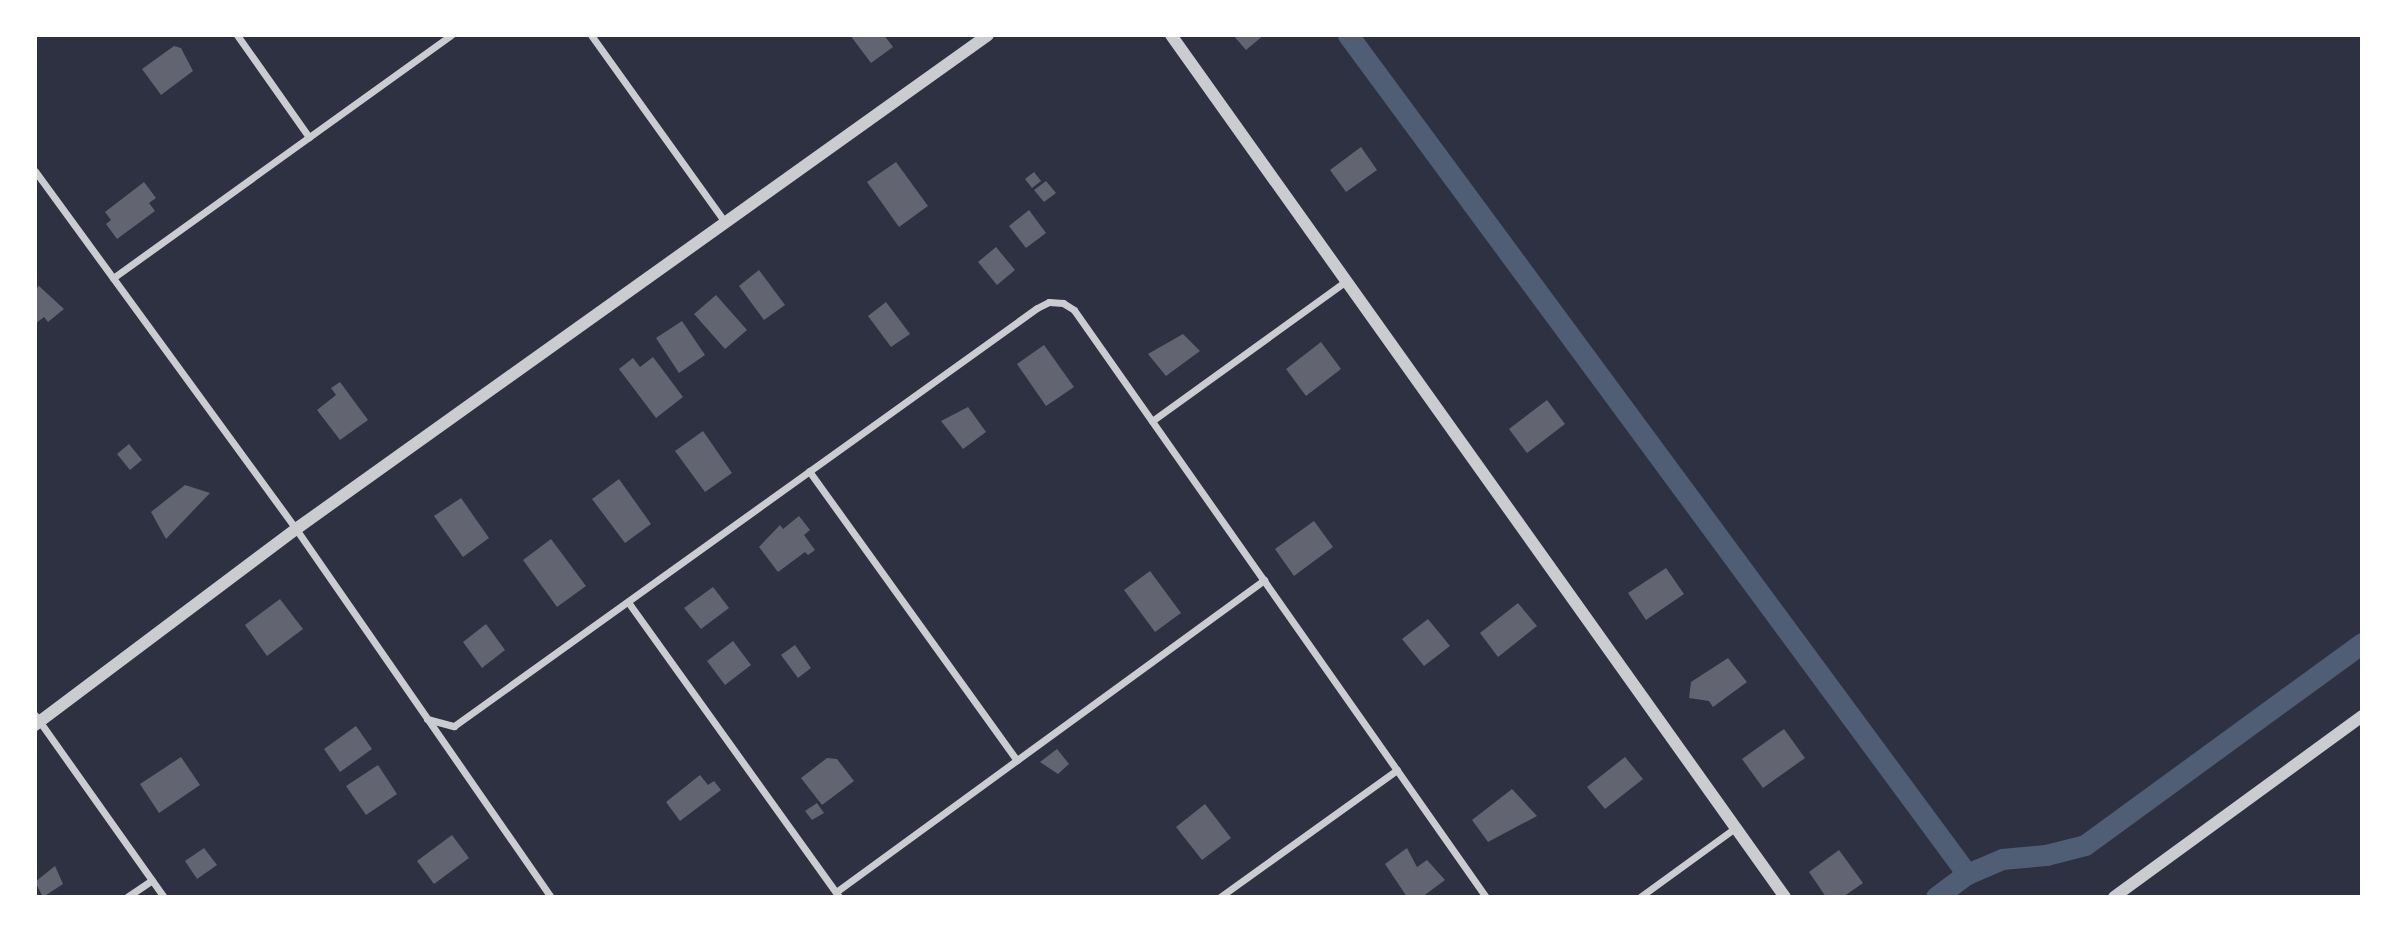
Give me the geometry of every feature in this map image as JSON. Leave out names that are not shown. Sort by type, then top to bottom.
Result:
[{"type":"street","points":[[237,35],[309,137]]},
{"type":"street","points":[[113,278],[451,35]]},
{"type":"street","points":[[591,35],[724,222]]},
{"type":"street","points":[[164,897],[37,721],[296,529],[988,35]]},
{"type":"street","points":[[1171,35],[1785,897]]},
{"type":"street","points":[[35,171],[296,529],[551,897]]},
{"type":"street","points":[[1152,421],[1346,281]]},
{"type":"street","points":[[427,719],[454,726],[1049,302],[1074,310],[1486,897]]},
{"type":"street","points":[[809,471],[1017,760]]},
{"type":"street","points":[[628,602],[837,895],[1264,580]]},
{"type":"street","points":[[2114,897],[2362,716]]},
{"type":"street","points":[[1220,897],[1397,770]]},
{"type":"street","points":[[1640,897],[1735,828]]},
{"type":"street","points":[[127,897],[152,880]]},
{"type":"building","points":[[850,35],[884,35],[893,47],[871,63]]},
{"type":"building","points":[[1233,35],[1264,35],[1246,50]]},
{"type":"building","points":[[174,46],[181,48],[193,71],[161,95],[142,69]]},
{"type":"building","points":[[1361,147],[1377,170],[1346,192],[1330,170]]},
{"type":"building","points":[[896,162],[928,206],[899,227],[867,182]]},
{"type":"building","points":[[1034,172],[1041,181],[1032,188],[1025,179]]},
{"type":"building","points":[[1046,181],[1056,193],[1044,202],[1034,190]]},
{"type":"building","points":[[144,182],[156,198],[149,203],[155,211],[117,239],[106,224],[111,220],[105,212]]},
{"type":"building","points":[[1029,210],[1046,233],[1026,248],[1009,226]]},
{"type":"building","points":[[996,247],[1015,270],[997,285],[978,262]]},
{"type":"building","points":[[759,270],[785,305],[764,320],[739,286]]},
{"type":"building","points":[[39,286],[64,309],[48,322],[44,317],[35,324],[35,289]]},
{"type":"building","points":[[716,295],[747,330],[725,349],[694,314]]},
{"type":"building","points":[[886,302],[910,334],[891,347],[868,316]]},
{"type":"building","points":[[682,321],[705,355],[679,373],[656,338]]},
{"type":"building","points":[[1183,334],[1200,351],[1166,376],[1148,354]]},
{"type":"building","points":[[1321,342],[1341,369],[1306,396],[1286,369]]},
{"type":"building","points":[[1044,345],[1074,387],[1046,406],[1017,364]]},
{"type":"building","points":[[653,357],[683,397],[656,418],[619,369],[633,358],[640,367]]},
{"type":"building","points":[[340,382],[368,420],[340,440],[317,410],[336,395],[331,388]]},
{"type":"building","points":[[1547,400],[1565,424],[1527,453],[1509,429]]},
{"type":"building","points":[[968,407],[986,432],[963,449],[941,421]]},
{"type":"building","points":[[703,431],[732,473],[705,492],[675,451]]},
{"type":"building","points":[[129,444],[142,460],[130,470],[117,454]]},
{"type":"building","points":[[619,479],[651,524],[625,543],[592,499]]},
{"type":"building","points":[[185,485],[210,493],[166,539],[151,512]]},
{"type":"building","points":[[461,498],[489,538],[463,557],[434,516]]},
{"type":"building","points":[[799,516],[810,530],[804,535],[815,550],[808,555],[805,552],[778,572],[759,547],[780,525],[783,529]]},
{"type":"building","points":[[1314,521],[1333,547],[1294,576],[1275,549]]},
{"type":"building","points":[[551,539],[586,586],[557,607],[523,560]]},
{"type":"building","points":[[1666,568],[1684,594],[1646,620],[1628,593]]},
{"type":"building","points":[[1150,571],[1181,613],[1155,632],[1124,590]]},
{"type":"building","points":[[713,587],[729,608],[701,629],[684,608]]},
{"type":"building","points":[[280,599],[303,629],[267,656],[245,625]]},
{"type":"building","points":[[1518,603],[1537,626],[1498,657],[1480,633]]},
{"type":"building","points":[[1428,619],[1450,646],[1424,666],[1402,639]]},
{"type":"building","points":[[486,624],[505,650],[482,668],[463,642]]},
{"type":"building","points":[[733,641],[751,665],[725,685],[707,661]]},
{"type":"building","points":[[795,645],[811,668],[798,678],[781,655]]},
{"type":"building","points":[[1728,658],[1747,682],[1713,707],[1709,701],[1689,698],[1691,682]]},
{"type":"building","points":[[356,726],[372,749],[340,772],[324,749]]},
{"type":"building","points":[[1784,729],[1805,758],[1763,788],[1742,759]]},
{"type":"building","points":[[1057,749],[1069,764],[1058,774],[1040,762]]},
{"type":"building","points":[[181,757],[200,785],[159,813],[140,784]]},
{"type":"building","points":[[1625,757],[1643,779],[1605,809],[1587,787]]},
{"type":"building","points":[[827,758],[837,759],[854,781],[822,805],[801,778]]},
{"type":"building","points":[[378,765],[397,794],[366,815],[346,786]]},
{"type":"building","points":[[700,775],[708,785],[714,781],[721,790],[680,821],[666,802]]},
{"type":"building","points":[[1512,789],[1537,816],[1488,842],[1472,820]]},
{"type":"building","points":[[817,803],[824,813],[812,820],[805,811]]},
{"type":"building","points":[[1205,804],[1231,838],[1202,860],[1176,827]]},
{"type":"building","points":[[452,835],[469,858],[434,884],[417,861]]},
{"type":"building","points":[[204,848],[217,865],[197,879],[185,861]]},
{"type":"building","points":[[1407,848],[1417,867],[1427,860],[1445,880],[1422,897],[1407,897],[1385,864]]},
{"type":"building","points":[[1839,850],[1863,883],[1843,897],[1826,897],[1809,872]]},
{"type":"building","points":[[55,866],[63,884],[43,897],[35,882]]},
{"type":"waterway","points":[[1348,35],[1967,874]]},
{"type":"waterway","points":[[1936,897],[1967,874],[2002,859],[2046,855],[2085,845],[2362,643]]}]
